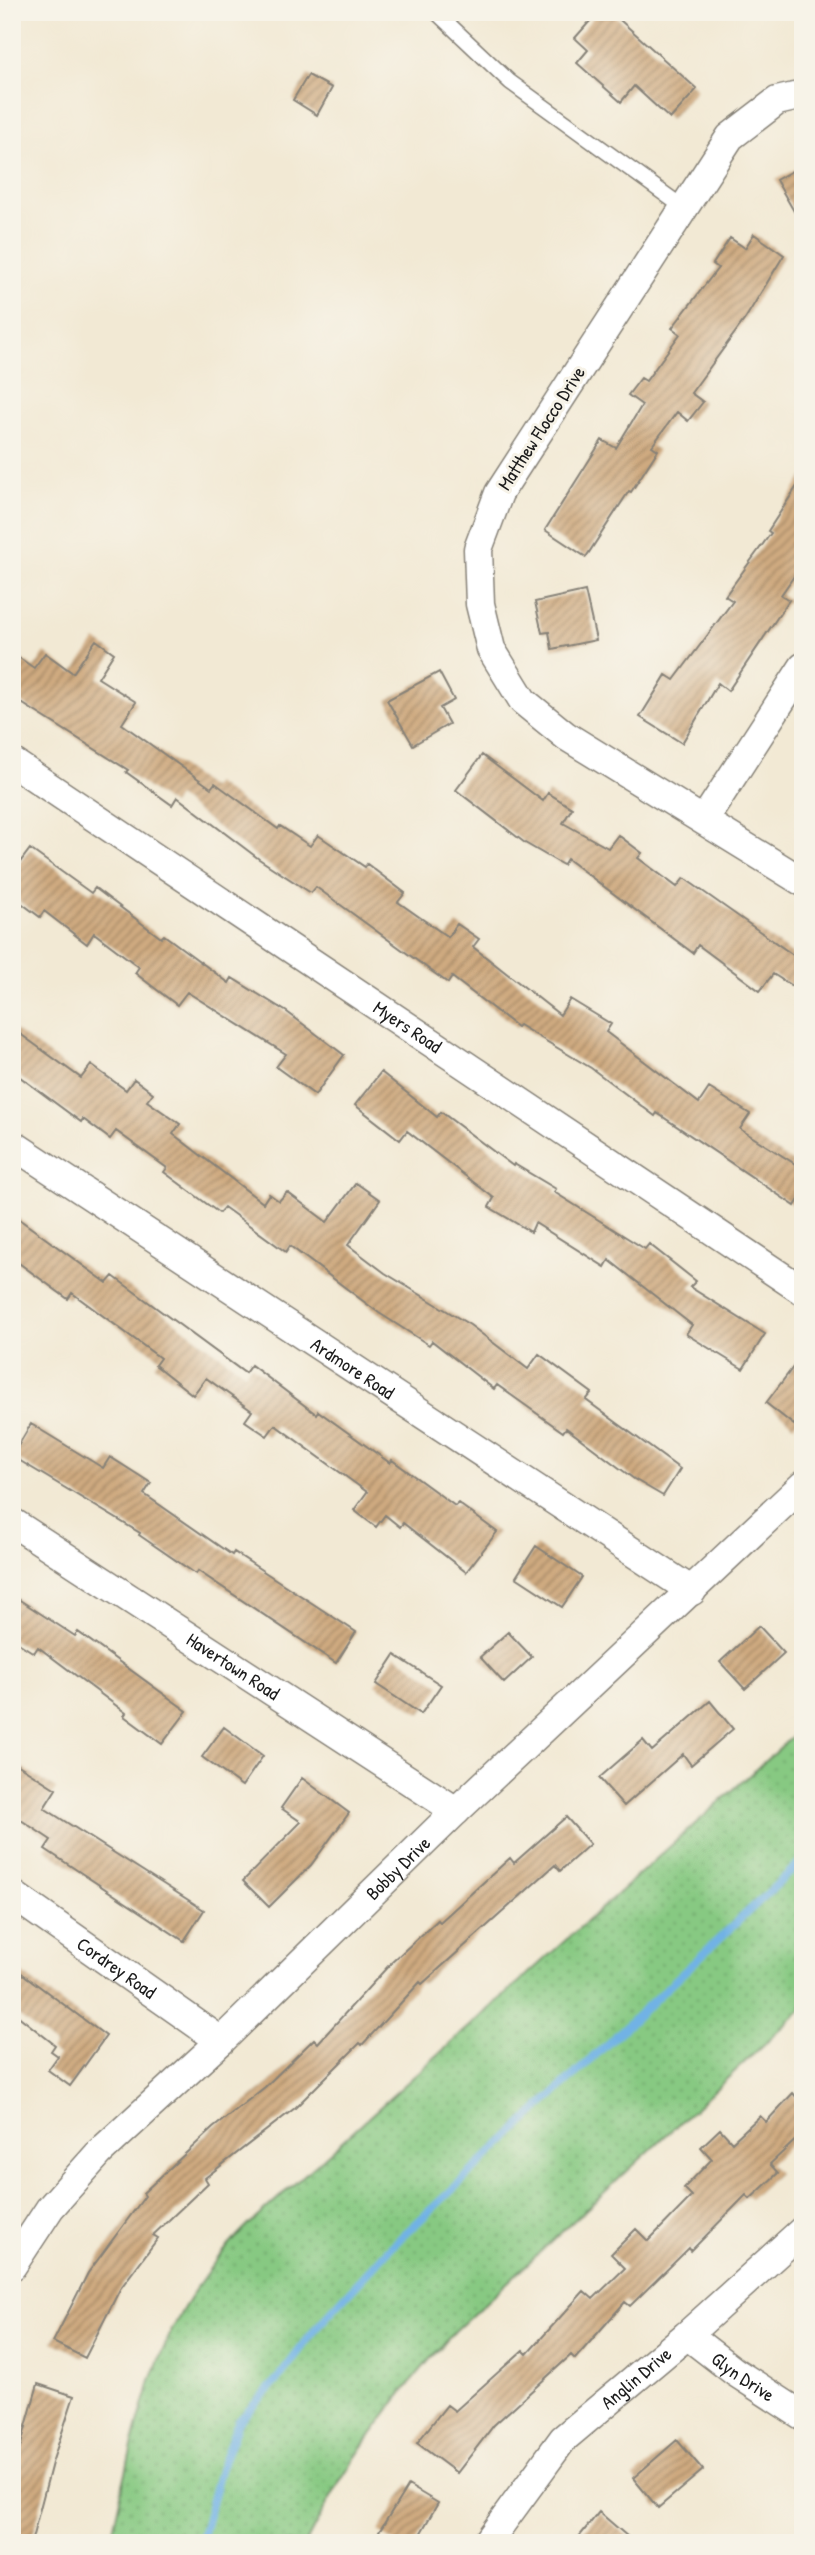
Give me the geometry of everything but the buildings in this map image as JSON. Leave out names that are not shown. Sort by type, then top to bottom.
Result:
[{"type":"street","name":"Matthew Flocco Drive","points":[[803,94],[777,101],[730,137],[499,493],[478,549],[480,604],[491,649],[523,701],[566,736],[803,882]]},
{"type":"street","points":[[704,820],[803,667]]},
{"type":"street","name":"Myers Road","points":[[12,762],[803,1291]]},
{"type":"street","name":"Ardmore Road","points":[[12,1144],[692,1591]]},
{"type":"street","name":"Bobby Drive","points":[[12,2266],[50,2208],[100,2152],[221,2041],[456,1811],[803,1485]]},
{"type":"street","name":"Havertown Road","points":[[12,1522],[456,1811]]},
{"type":"street","name":"Cordrey Road","points":[[12,1894],[221,2041]]},
{"type":"street","name":"Anglin Drive","points":[[487,2543],[563,2439],[687,2335],[803,2230]]},
{"type":"street","name":"Glyn Drive","points":[[687,2335],[736,2372],[803,2416]]},
{"type":"lane","points":[[436,12],[510,82],[684,208]]},
{"type":"green space","points":[[803,1727],[803,2008],[455,2331],[412,2380],[373,2432],[337,2486],[306,2543],[110,2543],[131,2452],[155,2369],[193,2292],[220,2255],[254,2220]]},
{"type":"waterway","points":[[200,2543],[220,2470],[238,2422],[278,2379],[317,2327],[388,2250],[803,1860]]}]
